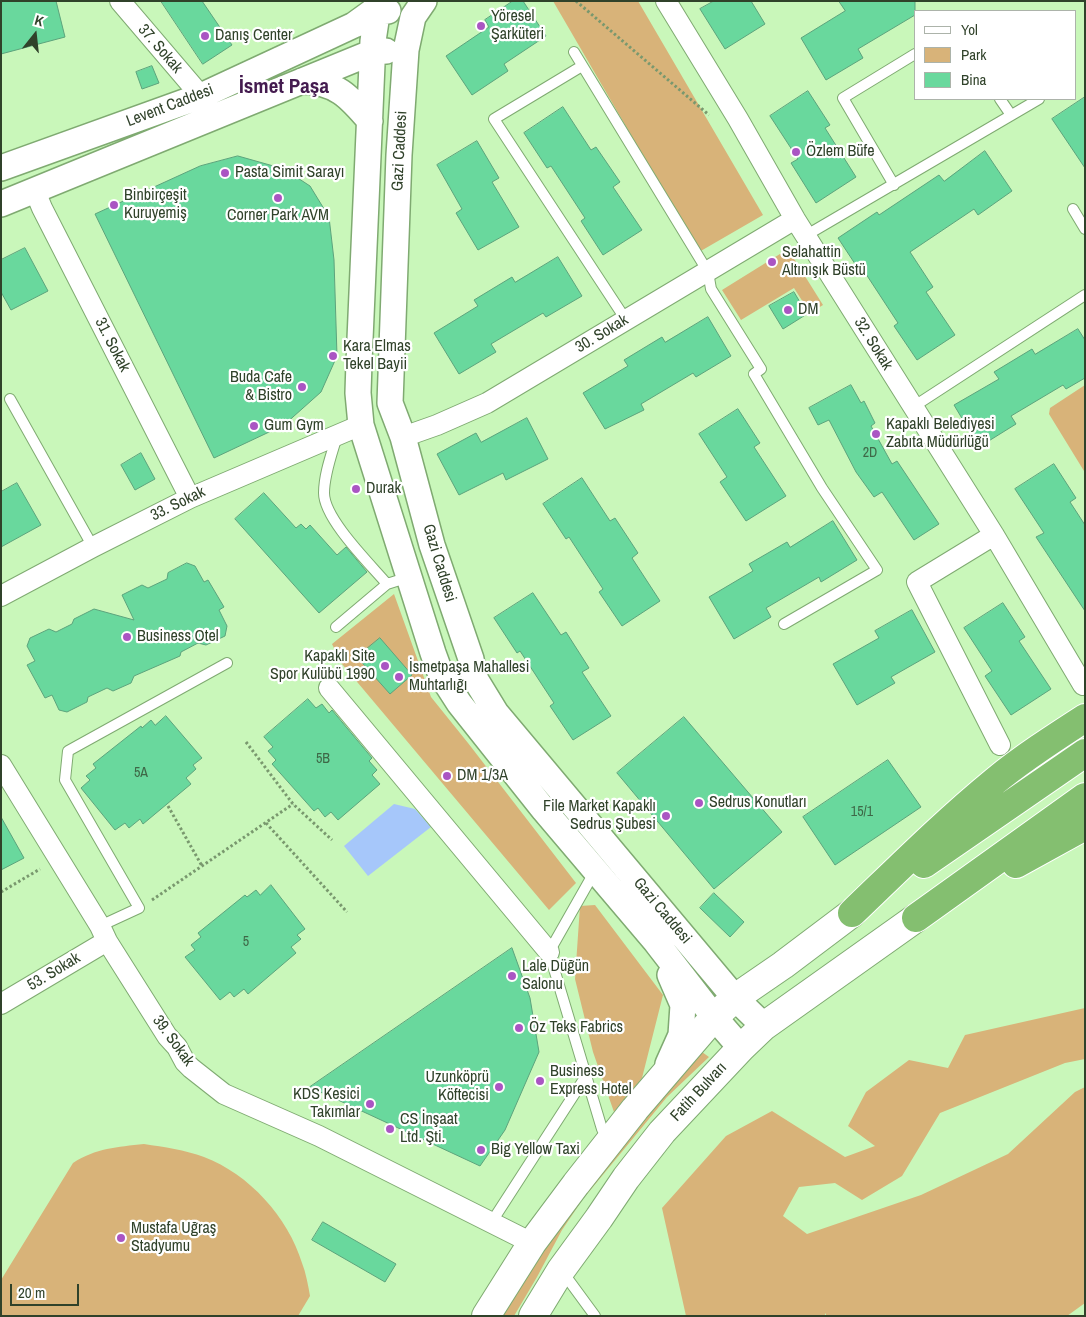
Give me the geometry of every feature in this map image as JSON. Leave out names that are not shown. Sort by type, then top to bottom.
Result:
[{"type":"highway","points":[[852,912],[917,850],[995,781],[1023,759],[1085,718]]},
{"type":"highway","points":[[852,912],[1085,753]]},
{"type":"highway","points":[[916,918],[1085,797]]},
{"type":"highway","points":[[916,918],[1085,826]]},
{"type":"main road","points":[[486,1316],[532,1243],[609,1142],[664,1074],[714,1017],[735,998],[783,965],[852,912]]},
{"type":"main road","name":"Fatih Bulvarı","points":[[533,1316],[561,1270],[626,1178],[662,1132],[741,1048],[764,1026],[916,918]]},
{"type":"street","name":"37. Sokak","points":[[120,1],[201,96]]},
{"type":"street","name":"32. Sokak","points":[[666,1],[738,119],[800,227],[994,535],[1083,685]]},
{"type":"street","name":"Levent Caddesi","points":[[1,168],[201,96],[340,32],[380,7],[421,5]]},
{"type":"street","name":"Gazi Caddesi","points":[[421,5],[413,17],[406,50],[399,155],[390,403],[403,437],[432,545],[471,658],[474,676],[496,712],[735,998],[764,1026]]},
{"type":"street","points":[[380,7],[376,20],[373,52],[358,393],[361,424],[398,580],[441,675],[450,690],[538,802],[656,942],[714,1017],[741,1048]]},
{"type":"street","name":"Levent Caddesi","points":[[1,204],[373,52],[406,50]]},
{"type":"street","points":[[302,81],[313,81],[335,87],[355,103],[370,121]]},
{"type":"street","name":"31. Sokak","points":[[35,191],[190,498]]},
{"type":"street","name":"30. Sokak","points":[[403,437],[437,425],[487,403],[708,272],[800,227]]},
{"type":"street","name":"33. Sokak","points":[[1,596],[92,547],[190,498],[361,424]]},
{"type":"street","points":[[994,535],[917,582],[1000,745]]},
{"type":"street","points":[[329,688],[549,952]]},
{"type":"street","name":"39. Sokak","points":[[1,765],[167,1036],[178,1047],[185,1062],[224,1094],[319,1136],[532,1243]]},
{"type":"street","name":"53. Sokak","points":[[1,1004],[104,933]]},
{"type":"street","points":[[656,942],[682,1005],[681,1035],[664,1074]]},
{"type":"lane","points":[[574,52],[708,272],[711,289],[761,370],[754,374],[822,488],[877,570],[784,624]]},
{"type":"lane","points":[[894,185],[843,98],[914,55]]},
{"type":"lane","points":[[582,66],[494,119],[626,320]]},
{"type":"lane","points":[[1001,100],[1011,115]]},
{"type":"lane","points":[[800,227],[894,185],[1037,100]]},
{"type":"lane","points":[[1073,209],[1085,229]]},
{"type":"lane","points":[[912,407],[1085,295]]},
{"type":"lane","points":[[10,399],[92,547]]},
{"type":"lane","points":[[336,627],[398,580],[338,526],[326,505],[325,484],[337,436]]},
{"type":"lane","points":[[104,933],[139,908],[65,780],[68,751],[227,662]]},
{"type":"lane","points":[[595,870],[549,952],[602,1129],[609,1142]]},
{"type":"lane","points":[[491,1223],[586,1076]]},
{"type":"lane","points":[[561,1270],[595,1316]]},
{"type":"path","points":[[576,1],[710,116]]},
{"type":"path","points":[[246,742],[293,804],[332,840]]},
{"type":"path","points":[[139,908],[293,804]]},
{"type":"path","points":[[168,806],[202,866]]},
{"type":"path","points":[[266,823],[347,912]]},
{"type":"path","points":[[1,892],[42,868],[47,876]]},
{"type":"green space","points":[[553,1],[638,1],[763,215],[699,252]]},
{"type":"green space","points":[[788,249],[823,305],[810,313],[794,288],[741,320],[722,290]]},
{"type":"green space","points":[[1085,385],[1084,471],[1049,414],[1050,408]]},
{"type":"green space","points":[[394,594],[431,697],[576,883],[549,910],[342,664],[332,644]]},
{"type":"green space","points":[[595,905],[663,995],[642,1078],[614,1112],[593,1052],[575,979],[580,906]]},
{"type":"green space","points":[[1085,1008],[1085,1059],[1065,1063],[940,1113],[902,1176],[862,1200],[835,1183],[799,1187],[783,1216],[807,1234],[921,1195],[1008,1154],[1075,1092],[1085,1087],[1085,1303],[1067,1316],[826,1316],[826,1313],[824,1316],[686,1316],[662,1208],[726,1136],[772,1111],[845,1157],[875,1146],[848,1126],[866,1092],[909,1060],[948,1068],[965,1035]]},
{"type":"green space","points":[[702,1052],[709,1057],[667,1097],[583,1199],[562,1230],[514,1316],[500,1316],[576,1197]]},
{"type":"green space","points":[[144,1144],[189,1152],[204,1157],[236,1174],[265,1199],[287,1229],[296,1246],[305,1271],[310,1296],[298,1316],[1,1316],[1,1280],[73,1163],[98,1151]]},
{"type":"water","points":[[394,804],[415,809],[431,827],[368,876],[344,846]]},
{"type":"building","points":[[1,1],[56,1],[65,37],[1,54]]},
{"type":"building","name":"Danış Center","points":[[161,1],[202,1],[232,45],[203,64]]},
{"type":"building","points":[[513,1],[523,1],[546,36],[504,64],[508,71],[472,95],[446,56],[489,27],[485,20]]},
{"type":"building","points":[[714,1],[751,1],[765,24],[725,49],[700,9]]},
{"type":"building","points":[[839,1],[915,1],[914,16],[858,49],[863,58],[826,80],[801,38],[845,11]]},
{"type":"building","points":[[152,66],[159,83],[142,89],[136,72]]},
{"type":"building","points":[[808,91],[830,125],[825,128],[856,177],[816,203],[791,163],[798,159],[770,116]]},
{"type":"building","points":[[1085,97],[1085,168],[1052,119]]},
{"type":"building","points":[[563,107],[591,150],[596,147],[620,182],[613,187],[642,230],[603,255],[581,221],[585,218],[551,166],[547,168],[524,133]]},
{"type":"building","points":[[477,141],[499,178],[492,182],[519,227],[478,250],[456,213],[462,209],[437,165]]},
{"type":"building","points":[[985,151],[1012,191],[978,215],[974,209],[910,252],[933,287],[926,292],[955,335],[917,360],[894,326],[898,323],[864,271],[861,273],[838,238],[877,212],[879,215],[939,175],[944,181]]},
{"type":"building","points":[[238,156],[284,169],[310,186],[329,217],[334,260],[337,356],[321,392],[284,425],[214,458],[95,214],[200,166]]},
{"type":"building","points":[[25,248],[48,291],[11,310],[1,292],[1,260]]},
{"type":"building","points":[[558,257],[582,296],[546,317],[543,313],[491,344],[496,352],[459,374],[434,333],[478,306],[474,300],[512,277],[515,282]]},
{"type":"building","name":"DM","points":[[794,292],[807,314],[783,329],[769,306]]},
{"type":"building","points":[[708,317],[731,356],[696,377],[693,373],[641,404],[644,410],[605,429],[583,393],[628,366],[624,360],[662,337],[665,342]]},
{"type":"building","points":[[1078,329],[1085,340],[1085,378],[1066,389],[1063,385],[1011,416],[1016,424],[979,447],[954,405],[999,379],[994,372],[1032,349],[1035,354]]},
{"type":"building","points":[[851,385],[861,403],[864,401],[875,423],[871,426],[892,464],[897,461],[939,524],[914,540],[882,492],[874,497],[856,472],[829,420],[818,425],[809,408]]},
{"type":"building","points":[[738,409],[760,443],[754,447],[786,496],[746,521],[720,482],[727,477],[699,434]]},
{"type":"building","points":[[527,418],[548,459],[506,480],[503,473],[459,495],[437,454],[476,433],[481,442]]},
{"type":"building","points":[[141,453],[155,479],[135,490],[121,465]]},
{"type":"building","points":[[1054,464],[1076,498],[1070,502],[1085,525],[1085,611],[1036,537],[1044,533],[1015,489]]},
{"type":"building","points":[[582,478],[610,521],[615,518],[638,553],[632,558],[660,601],[622,626],[599,592],[603,589],[569,537],[566,539],[543,504]]},
{"type":"building","points":[[17,483],[41,525],[1,547],[1,492]]},
{"type":"building","points":[[264,493],[296,528],[301,524],[306,529],[310,525],[337,555],[346,547],[367,572],[319,613],[235,519]]},
{"type":"building","points":[[833,521],[857,560],[821,582],[819,577],[766,608],[771,617],[734,639],[709,597],[753,571],[749,564],[787,542],[790,547]]},
{"type":"building","name":"Business Otel","points":[[187,563],[195,566],[204,582],[208,580],[224,607],[219,610],[227,626],[225,636],[206,645],[198,643],[181,652],[180,656],[134,676],[131,683],[113,691],[107,688],[88,697],[87,702],[67,712],[59,710],[52,695],[45,698],[27,665],[35,661],[27,646],[30,638],[49,629],[56,632],[72,624],[74,619],[94,609],[134,620],[122,595],[142,585],[148,588],[167,579],[168,573]]},
{"type":"building","points":[[533,593],[561,635],[566,632],[589,668],[582,672],[611,716],[573,740],[550,706],[554,703],[520,651],[517,653],[494,618]]},
{"type":"building","points":[[1003,603],[1025,637],[1019,641],[1051,689],[1011,715],[985,676],[992,671],[964,628]]},
{"type":"building","points":[[912,610],[935,652],[891,677],[895,683],[857,705],[833,664],[879,638],[875,631]]},
{"type":"building","name":"Kapaklı Site Spor Kulübü 1990","points":[[380,638],[412,675],[390,694],[357,657]]},
{"type":"building","points":[[308,699],[316,708],[322,704],[329,713],[332,710],[372,758],[369,761],[377,770],[372,775],[380,784],[338,820],[331,812],[325,817],[318,808],[314,811],[272,764],[276,760],[268,751],[273,747],[264,737]]},
{"type":"building","points":[[166,716],[202,758],[193,765],[196,769],[186,778],[191,784],[143,824],[140,819],[129,828],[125,823],[115,830],[81,788],[90,780],[86,776],[96,768],[93,764],[141,726],[142,728],[151,720],[155,725]]},
{"type":"building","name":"Sedrus Konutları","points":[[684,717],[782,832],[714,889],[617,773]]},
{"type":"building","name":"Sedrus Konutları","points":[[888,760],[921,807],[835,865],[803,817]]},
{"type":"building","points":[[1,817],[24,858],[1,870]]},
{"type":"building","points":[[271,885],[305,929],[297,935],[301,939],[291,947],[296,953],[248,994],[244,989],[234,997],[230,992],[220,1000],[185,957],[195,950],[191,945],[201,937],[198,933],[245,895],[247,897],[256,890],[260,895]]},
{"type":"building","points":[[714,893],[744,922],[730,937],[700,908]]},
{"type":"building","points":[[512,948],[530,998],[539,1052],[505,1130],[480,1166],[310,1087]]},
{"type":"building","points":[[323,1222],[396,1264],[385,1282],[312,1240]]},
{"type":"place","name":"Yöresel Şarküteri","points":[[481,26]]},
{"type":"place","name":"Danış Center","points":[[205,36]]},
{"type":"place","name":"Özlem Büfe","points":[[796,152]]},
{"type":"place","name":"Pasta Simit Sarayı","points":[[225,173]]},
{"type":"place","name":"Corner Park AVM","points":[[278,198]]},
{"type":"place","name":"Binbirçeşit Kuruyemiş","points":[[114,205]]},
{"type":"place","name":"Selahattin Altınışık Büstü","points":[[772,262]]},
{"type":"place","name":"DM","points":[[788,310]]},
{"type":"place","name":"Kara Elmas Tekel Bayii","points":[[333,356]]},
{"type":"place","name":"Buda Cafe & Bistro","points":[[302,387]]},
{"type":"place","name":"Gum Gym","points":[[254,426]]},
{"type":"place","name":"Kapaklı Belediyesi Zabıta Müdürlüğü","points":[[876,434]]},
{"type":"place","name":"Durak","points":[[356,489]]},
{"type":"place","name":"Business Otel","points":[[127,637]]},
{"type":"place","name":"Kapaklı Site Spor Kulübü 1990","points":[[385,666]]},
{"type":"place","name":"İsmetpaşa Mahallesi Muhtarlığı","points":[[399,677]]},
{"type":"place","name":"DM 1/3A","points":[[447,776]]},
{"type":"place","name":"Sedrus Konutları","points":[[699,803]]},
{"type":"place","name":"File Market Kapaklı Sedrus Şubesi","points":[[666,816]]},
{"type":"place","name":"Lale Düğün Salonu","points":[[512,976]]},
{"type":"place","name":"Öz Teks Fabrics","points":[[519,1028]]},
{"type":"place","name":"Business Express Hotel","points":[[540,1081]]},
{"type":"place","name":"Uzunköprü Köftecisi","points":[[499,1087]]},
{"type":"place","name":"KDS Kesici Takımlar","points":[[370,1104]]},
{"type":"place","name":"CS İnşaat Ltd. Şti.","points":[[390,1129]]},
{"type":"place","name":"Big Yellow Taxi","points":[[481,1150]]},
{"type":"place","name":"Mustafa Uğraş Stadyumu","points":[[121,1238]]},
{"type":"district","name":"İsmet Paşa","points":[[284,87]]}]
